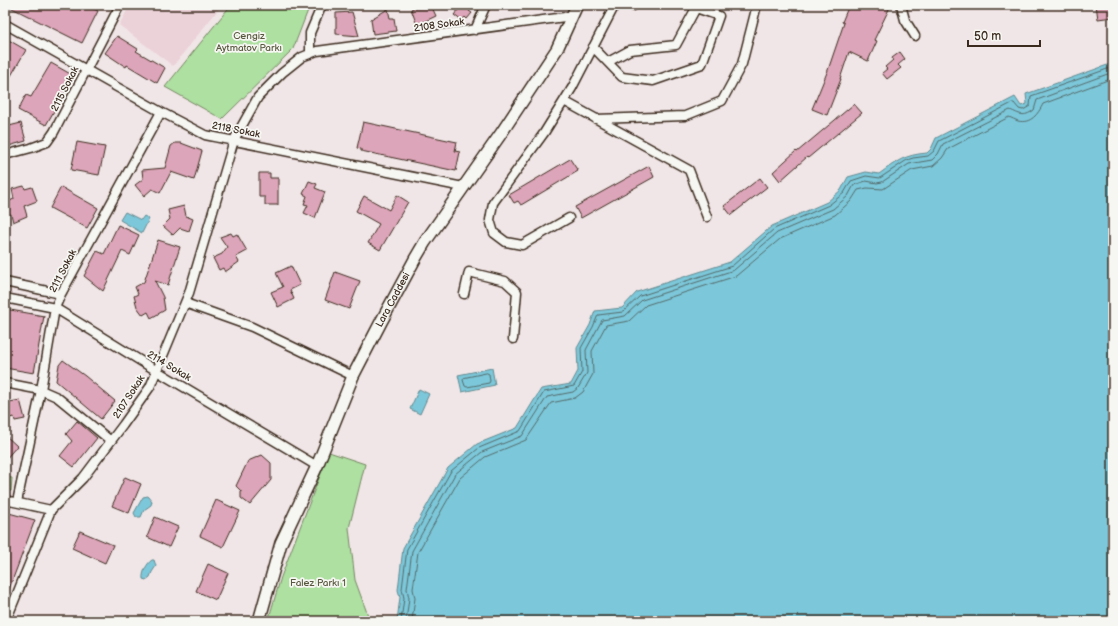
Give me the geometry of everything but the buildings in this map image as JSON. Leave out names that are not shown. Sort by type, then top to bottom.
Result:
[{"type":"street","name":"2115 Sokak","points":[[5,155],[47,142],[54,132],[120,5]]},
{"type":"street","points":[[310,54],[310,33],[322,5]]},
{"type":"street","points":[[476,30],[486,5]]},
{"type":"street","name":"Lara Caddesi","points":[[259,621],[282,542],[317,466],[353,376],[415,259],[557,49],[576,5]]},
{"type":"street","points":[[569,218],[522,245],[506,242],[494,233],[490,220],[493,203],[544,133],[564,101],[615,5]]},
{"type":"street","points":[[596,119],[685,116],[722,101],[742,64],[757,5]]},
{"type":"street","points":[[901,5],[905,20],[914,36]]},
{"type":"street","points":[[593,48],[622,77],[653,82],[702,64],[719,16],[696,8],[676,45],[630,50],[608,62]]},
{"type":"street","name":"2108 Sokak","points":[[234,140],[258,97],[282,73],[302,57],[317,51],[572,16]]},
{"type":"street","name":"2118 Sokak","points":[[5,24],[85,70],[205,135],[464,187]]},
{"type":"street","points":[[564,101],[689,170],[707,217]]},
{"type":"street","name":"2111 Sokak","points":[[17,502],[41,390],[55,308],[61,294],[161,112]]},
{"type":"street","name":"2107 Sokak","points":[[6,621],[51,510],[83,478],[150,386],[189,293],[234,140]]},
{"type":"street","points":[[464,294],[469,272],[505,281],[517,292],[513,339]]},
{"type":"street","points":[[5,282],[61,294]]},
{"type":"street","name":"2114 Sokak","points":[[5,298],[55,308],[157,371],[317,466]]},
{"type":"street","points":[[185,303],[252,327],[353,376]]},
{"type":"street","points":[[5,383],[41,390],[57,397],[110,441]]},
{"type":"street","points":[[5,500],[51,510]]},
{"type":"shaded area","points":[[130,5],[222,5],[173,66],[119,25]]},
{"type":"green space","name":"Cengiz Aytmatov Parkı","points":[[231,5],[310,5],[293,49],[222,119],[165,87]]},
{"type":"green space","name":"Falez Parkı 1","points":[[329,452],[365,464],[349,528],[355,580],[370,621],[268,621],[281,577]]},
{"type":"green space","points":[[5,477],[12,478],[11,491],[5,490]]},
{"type":"water","points":[[1113,63],[1113,621],[397,621],[400,597],[398,590],[403,548],[448,468],[477,444],[517,428],[541,389],[571,384],[578,371],[577,348],[590,325],[595,311],[622,308],[637,292],[730,262],[772,226],[827,202],[841,190],[848,177],[866,172],[879,174],[901,159],[912,155],[927,153],[931,149],[936,138],[1015,97],[1021,106],[1027,104],[1026,94]]},
{"type":"water","points":[[125,212],[141,220],[144,216],[149,219],[142,233],[120,220]]},
{"type":"water","points":[[492,368],[495,385],[462,392],[458,375]]},
{"type":"water","points":[[419,389],[429,394],[420,414],[410,409]]},
{"type":"water","points":[[148,496],[152,501],[151,505],[144,510],[141,517],[136,517],[134,513],[143,497]]},
{"type":"water","points":[[152,560],[154,560],[156,566],[150,577],[146,580],[143,579],[145,568]]}]
